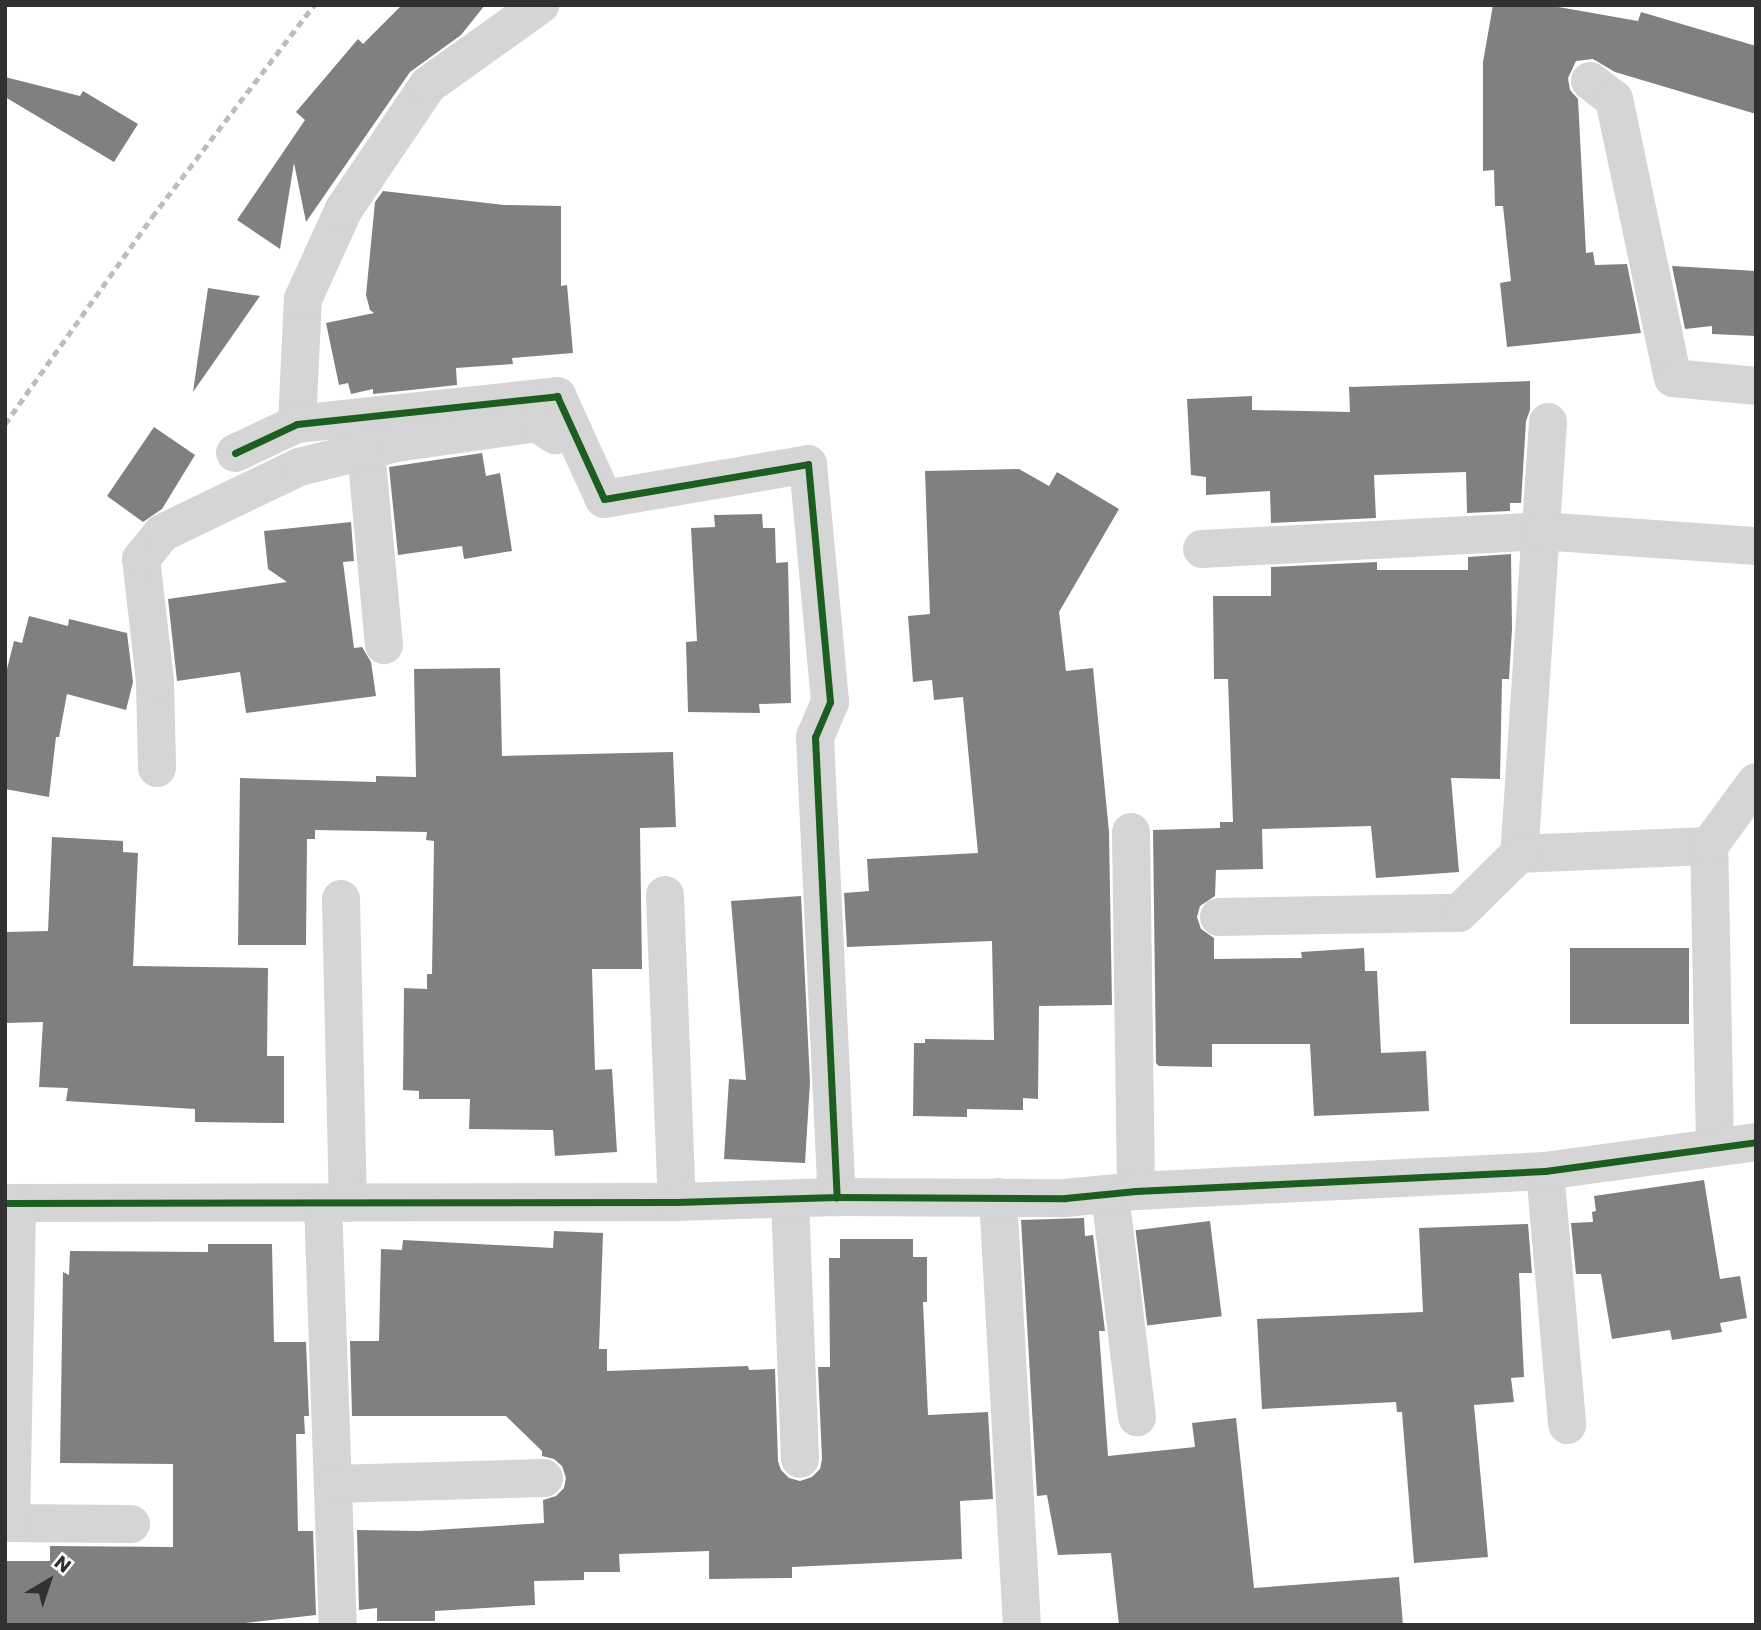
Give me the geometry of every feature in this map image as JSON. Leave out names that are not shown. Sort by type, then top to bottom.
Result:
[{"type":"street","points":[[297,424],[303,299],[344,208],[428,85],[540,5]]},
{"type":"street","points":[[1590,81],[1614,99],[1673,377],[1756,386]]},
{"type":"street","points":[[235,453],[297,424],[557,396],[604,499],[808,464],[830,702],[815,737],[837,1197]]},
{"type":"street","points":[[1219,917],[1459,913],[1519,854],[1548,422]]},
{"type":"street","points":[[157,768],[156,681],[141,559],[162,533],[299,467],[396,443],[537,423],[584,455]]},
{"type":"street","points":[[366,451],[384,645]]},
{"type":"street","points":[[1202,549],[1540,531],[1756,546]]},
{"type":"street","points":[[1715,1147],[1709,846],[1756,782]]},
{"type":"street","points":[[1131,832],[1123,1192],[1137,1417]]},
{"type":"street","points":[[1519,854],[1709,846]]},
{"type":"street","points":[[666,895],[677,1202]]},
{"type":"street","points":[[338,1625],[333,1484],[341,899]]},
{"type":"street","points":[[131,1524],[8,1523],[11,1203],[677,1202],[837,1197],[1065,1198],[1123,1192],[1545,1171],[1756,1142]]},
{"type":"street","points":[[1545,1171],[1567,1425]]},
{"type":"street","points":[[998,1197],[1022,1625]]},
{"type":"street","points":[[790,1199],[800,1459]]},
{"type":"street","points":[[333,1484],[544,1478]]},
{"type":"building","points":[[402,5],[485,5],[461,35],[410,72],[306,222],[294,163],[280,249],[237,220],[305,120],[296,112],[358,39],[363,44]]},
{"type":"building","points":[[1493,5],[1547,5],[1638,21],[1641,12],[1756,46],[1756,114],[1615,72],[1593,59],[1576,61],[1568,78],[1570,90],[1578,99],[1586,253],[1593,252],[1595,265],[1627,264],[1641,333],[1507,347],[1500,283],[1511,281],[1503,206],[1495,206],[1494,170],[1483,171],[1483,62]]},
{"type":"building","points":[[5,77],[80,96],[83,91],[138,124],[114,162],[5,97]]},
{"type":"building","points":[[383,191],[504,205],[561,206],[561,286],[567,285],[573,353],[512,358],[513,364],[456,368],[457,385],[373,394],[373,389],[351,394],[348,383],[339,385],[326,323],[374,313],[370,310],[366,295],[375,202]]},
{"type":"building","points":[[1672,266],[1756,271],[1756,336],[1712,334],[1712,326],[1685,329]]},
{"type":"building","points":[[208,288],[260,296],[193,392]]},
{"type":"building","points":[[1530,381],[1530,410],[1526,421],[1521,503],[1510,503],[1510,511],[1467,513],[1466,472],[1374,475],[1376,518],[1271,523],[1270,491],[1206,495],[1206,477],[1191,475],[1187,399],[1252,396],[1252,410],[1350,412],[1349,387]]},
{"type":"building","points":[[154,427],[195,455],[162,509],[143,522],[107,496]]},
{"type":"building","points":[[482,453],[486,476],[500,473],[512,551],[464,559],[462,546],[398,555],[389,467]]},
{"type":"building","points":[[1019,469],[1049,486],[1057,472],[1119,509],[1059,612],[1066,671],[1093,668],[1109,832],[1112,1005],[1039,1006],[1038,1099],[1023,1098],[1023,1110],[967,1109],[967,1117],[913,1116],[914,1043],[925,1043],[925,1039],[994,1040],[992,941],[847,947],[844,893],[869,891],[867,859],[978,853],[963,697],[934,700],[932,680],[913,682],[908,616],[930,614],[925,471]]},
{"type":"building","points":[[762,514],[763,528],[775,528],[776,563],[788,562],[791,703],[759,704],[760,713],[688,712],[686,642],[697,641],[691,528],[715,527],[714,515]]},
{"type":"building","points":[[351,522],[354,561],[343,562],[354,648],[362,647],[371,662],[376,696],[246,713],[240,672],[177,681],[168,599],[287,582],[268,569],[264,531]]},
{"type":"building","points":[[1511,554],[1512,629],[1509,679],[1502,679],[1500,779],[1451,778],[1459,872],[1376,878],[1371,826],[1262,829],[1263,869],[1216,870],[1215,896],[1200,906],[1197,917],[1201,929],[1214,938],[1214,959],[1302,958],[1301,952],[1364,948],[1365,971],[1377,971],[1381,1053],[1426,1051],[1429,1111],[1314,1116],[1310,1044],[1212,1044],[1212,1067],[1159,1066],[1156,1063],[1153,830],[1220,828],[1220,822],[1233,822],[1228,679],[1214,679],[1213,596],[1271,596],[1271,567],[1377,562],[1377,570],[1468,570],[1468,557]]},
{"type":"building","points":[[29,616],[68,626],[69,619],[127,633],[133,682],[126,710],[67,694],[59,737],[56,737],[49,797],[5,789],[5,677],[14,641],[22,643]]},
{"type":"building","points":[[500,668],[502,756],[673,752],[676,827],[640,828],[642,969],[592,969],[595,1070],[612,1069],[617,1152],[555,1156],[553,1130],[469,1129],[470,1099],[419,1099],[419,1091],[403,1090],[404,988],[427,989],[427,974],[432,974],[434,841],[426,840],[427,832],[315,830],[315,839],[307,839],[306,945],[238,945],[240,778],[376,782],[376,776],[416,777],[414,669]]},
{"type":"building","points":[[52,837],[123,841],[123,852],[138,853],[133,966],[268,968],[267,1056],[284,1056],[284,1123],[195,1122],[195,1109],[66,1101],[68,1088],[39,1087],[43,1022],[5,1023],[5,932],[48,931]]},
{"type":"building","points":[[801,896],[810,1082],[805,1163],[724,1159],[729,1079],[746,1080],[731,901]]},
{"type":"building","points":[[1570,948],[1689,948],[1689,1024],[1570,1024]]},
{"type":"building","points":[[1704,1180],[1720,1279],[1740,1276],[1747,1318],[1720,1323],[1722,1332],[1672,1340],[1670,1330],[1612,1339],[1601,1274],[1576,1274],[1571,1223],[1593,1222],[1592,1212],[1596,1211],[1594,1196]]},
{"type":"building","points":[[1084,1218],[1085,1236],[1093,1235],[1105,1331],[1099,1331],[1108,1456],[1195,1447],[1192,1423],[1236,1418],[1254,1588],[1399,1577],[1403,1625],[1119,1625],[1111,1553],[1058,1555],[1047,1495],[1037,1496],[1021,1220]]},
{"type":"building","points":[[1210,1221],[1222,1316],[1147,1325],[1136,1230]]},
{"type":"building","points":[[1528,1224],[1532,1273],[1519,1273],[1524,1377],[1511,1378],[1514,1402],[1474,1405],[1488,1557],[1414,1563],[1402,1412],[1397,1412],[1396,1402],[1262,1409],[1257,1319],[1423,1312],[1419,1228]]},
{"type":"building","points":[[554,1231],[603,1233],[599,1349],[607,1349],[607,1371],[748,1366],[749,1370],[775,1369],[778,1461],[781,1470],[789,1478],[800,1481],[812,1477],[820,1469],[822,1459],[818,1367],[830,1367],[829,1258],[840,1258],[840,1239],[913,1239],[913,1257],[927,1257],[927,1302],[923,1302],[928,1415],[988,1412],[993,1499],[960,1501],[962,1559],[792,1567],[792,1578],[709,1579],[709,1551],[619,1554],[620,1572],[584,1572],[584,1580],[534,1581],[535,1605],[435,1611],[435,1621],[377,1621],[377,1608],[359,1610],[357,1530],[419,1531],[544,1523],[543,1500],[556,1496],[564,1488],[566,1478],[562,1466],[554,1459],[542,1456],[542,1451],[506,1416],[352,1416],[350,1341],[379,1341],[381,1249],[402,1250],[403,1240],[553,1248]]},
{"type":"building","points":[[208,1244],[272,1244],[274,1342],[306,1342],[309,1416],[304,1416],[305,1434],[296,1434],[298,1531],[313,1531],[316,1615],[228,1625],[5,1625],[5,1561],[50,1561],[50,1546],[173,1547],[173,1464],[60,1463],[63,1272],[69,1275],[70,1251],[208,1252]]},
{"type":"railway","points":[[5,424],[152,217],[314,5]]},
{"type":"cycle path","points":[[235,453],[297,424],[557,396],[604,499],[808,464],[830,702],[815,737],[837,1197]]},
{"type":"cycle path","points":[[5,1203],[677,1202],[837,1197],[1065,1198],[1136,1191],[1545,1171],[1756,1142]]}]
